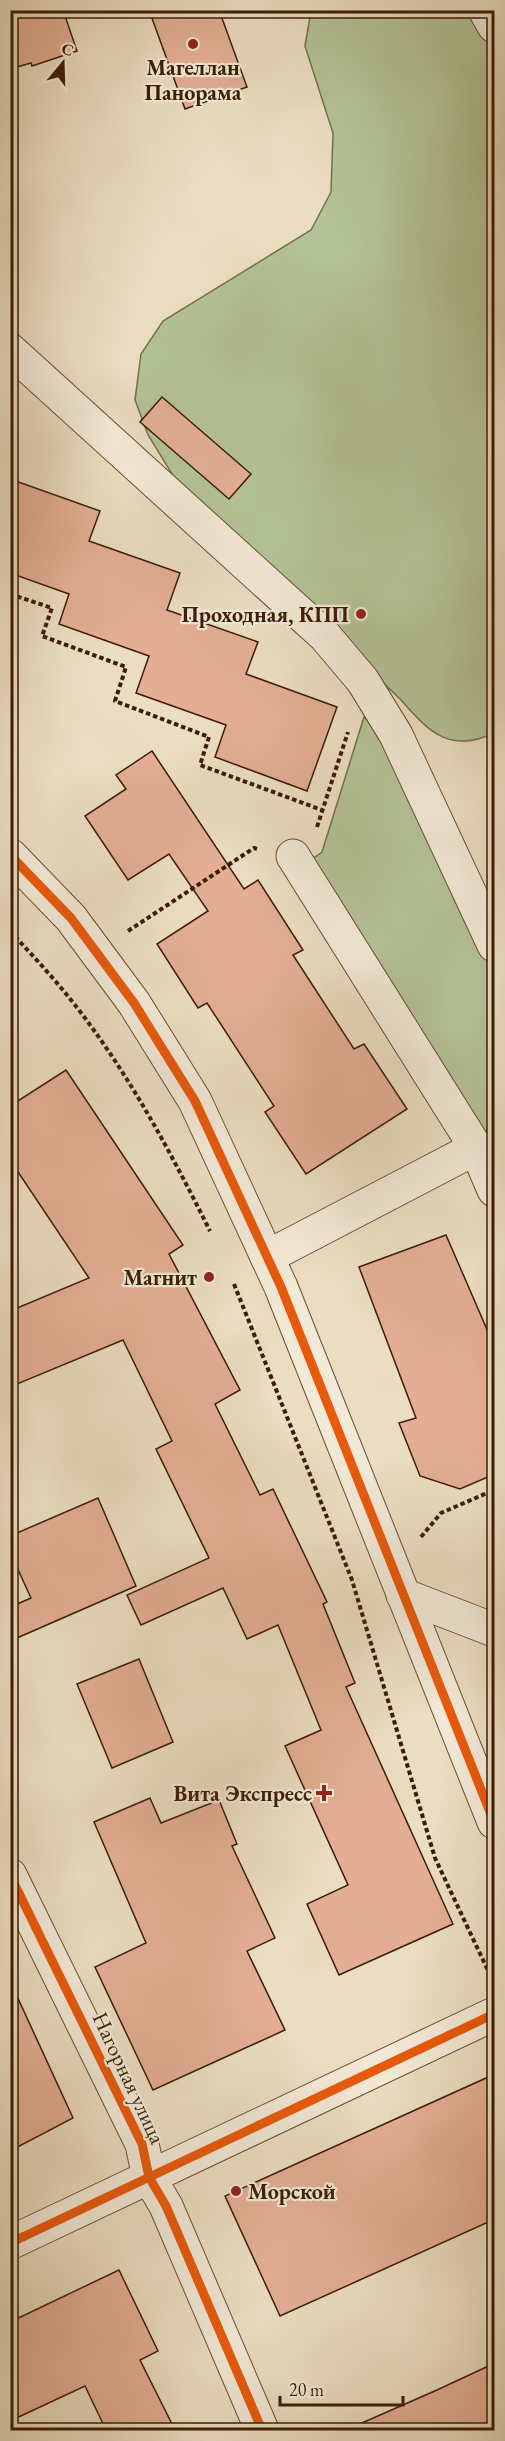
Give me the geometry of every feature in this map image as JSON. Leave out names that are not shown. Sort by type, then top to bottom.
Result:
[{"type":"street","points":[[485,10],[495,26]]},
{"type":"street","points":[[10,350],[325,636],[363,681],[396,735],[495,945]]},
{"type":"street","points":[[10,855],[71,918],[134,1003],[195,1101],[267,1257],[495,1821]]},
{"type":"street","points":[[293,856],[476,1148],[495,1190]]},
{"type":"street","points":[[267,1257],[476,1148]]},
{"type":"street","points":[[403,1595],[495,1630]]},
{"type":"street","name":"Нагорная улица","points":[[10,1875],[142,2144],[149,2177],[166,2206],[262,2430]]},
{"type":"street","points":[[10,2243],[149,2177],[494,1998]]},
{"type":"path","points":[[10,594],[52,608],[42,636],[126,667],[115,701],[209,737],[200,765],[322,810]]},
{"type":"path","points":[[120,937],[254,848],[293,856],[312,843],[351,724]]},
{"type":"path","points":[[10,931],[72,1001],[127,1081],[173,1157],[213,1237]]},
{"type":"path","points":[[232,1278],[352,1580],[435,1858],[494,1998]]},
{"type":"path","points":[[415,1544],[441,1513],[495,1490]]},
{"type":"green space","points":[[311,11],[494,11],[494,733],[479,739],[453,740],[431,730],[421,722],[177,482],[148,435],[135,400],[141,354],[163,321],[311,230],[331,192],[333,133],[305,46]]},
{"type":"green space","points":[[364,717],[388,741],[494,967],[494,1127],[480,1134],[308,862],[322,852]]},
{"type":"building","points":[[10,10],[63,10],[77,51],[32,66],[31,63],[10,69]]},
{"type":"building","points":[[149,10],[219,10],[247,87],[185,109]]},
{"type":"building","points":[[162,397],[251,474],[229,499],[140,422]]},
{"type":"building","points":[[10,479],[100,511],[89,541],[180,573],[167,610],[258,642],[246,674],[337,707],[307,791],[215,757],[226,725],[136,693],[149,656],[59,624],[69,594],[10,573]]},
{"type":"building","points":[[152,751],[244,889],[258,880],[303,950],[293,955],[354,1049],[364,1044],[407,1109],[306,1174],[265,1112],[274,1106],[207,1003],[198,1008],[157,944],[208,911],[169,854],[128,880],[85,816],[126,789],[116,775]]},
{"type":"building","points":[[66,1070],[183,1245],[169,1254],[240,1390],[215,1404],[260,1495],[273,1489],[327,1602],[323,1604],[355,1683],[346,1687],[453,1924],[339,1975],[307,1904],[348,1885],[285,1746],[321,1730],[278,1625],[247,1639],[223,1588],[141,1625],[127,1595],[209,1558],[156,1449],[172,1441],[123,1340],[10,1387],[10,1311],[89,1278],[10,1160],[10,1106]]},
{"type":"building","points":[[446,1235],[495,1348],[495,1474],[460,1489],[420,1476],[399,1423],[416,1418],[359,1267]]},
{"type":"building","points":[[98,1498],[136,1586],[10,1641],[10,1607],[31,1598],[10,1552],[10,1536]]},
{"type":"building","points":[[139,1659],[173,1742],[112,1768],[77,1684]]},
{"type":"building","points":[[150,1798],[161,1823],[219,1800],[237,1844],[232,1846],[275,1938],[247,1951],[285,2030],[153,2090],[95,1967],[146,1943],[94,1822]]},
{"type":"building","points":[[10,1981],[73,2118],[10,2151]]},
{"type":"building","points":[[495,2074],[495,2219],[280,2316],[225,2196]]},
{"type":"building","points":[[119,2270],[158,2351],[140,2360],[175,2430],[106,2430],[85,2386],[10,2421],[10,2322]]},
{"type":"building","points":[[495,2363],[495,2430],[346,2430],[437,2390]]},
{"type":"cycle path","points":[[10,855],[71,918],[134,1003],[195,1101],[281,1287],[494,1822]]},
{"type":"cycle path","points":[[10,1875],[142,2144],[149,2177],[166,2206],[262,2430]]},
{"type":"cycle path","points":[[10,2243],[494,2014]]},
{"type":"place","name":"Магеллан Панорама","points":[[193,44]]},
{"type":"place","name":"Проходная, КПП","points":[[361,614]]},
{"type":"place","name":"Магнит","points":[[209,1277]]},
{"type":"place","name":"Вита Экспресс","points":[[324,1793]]},
{"type":"place","name":"Морской","points":[[236,2191]]}]
